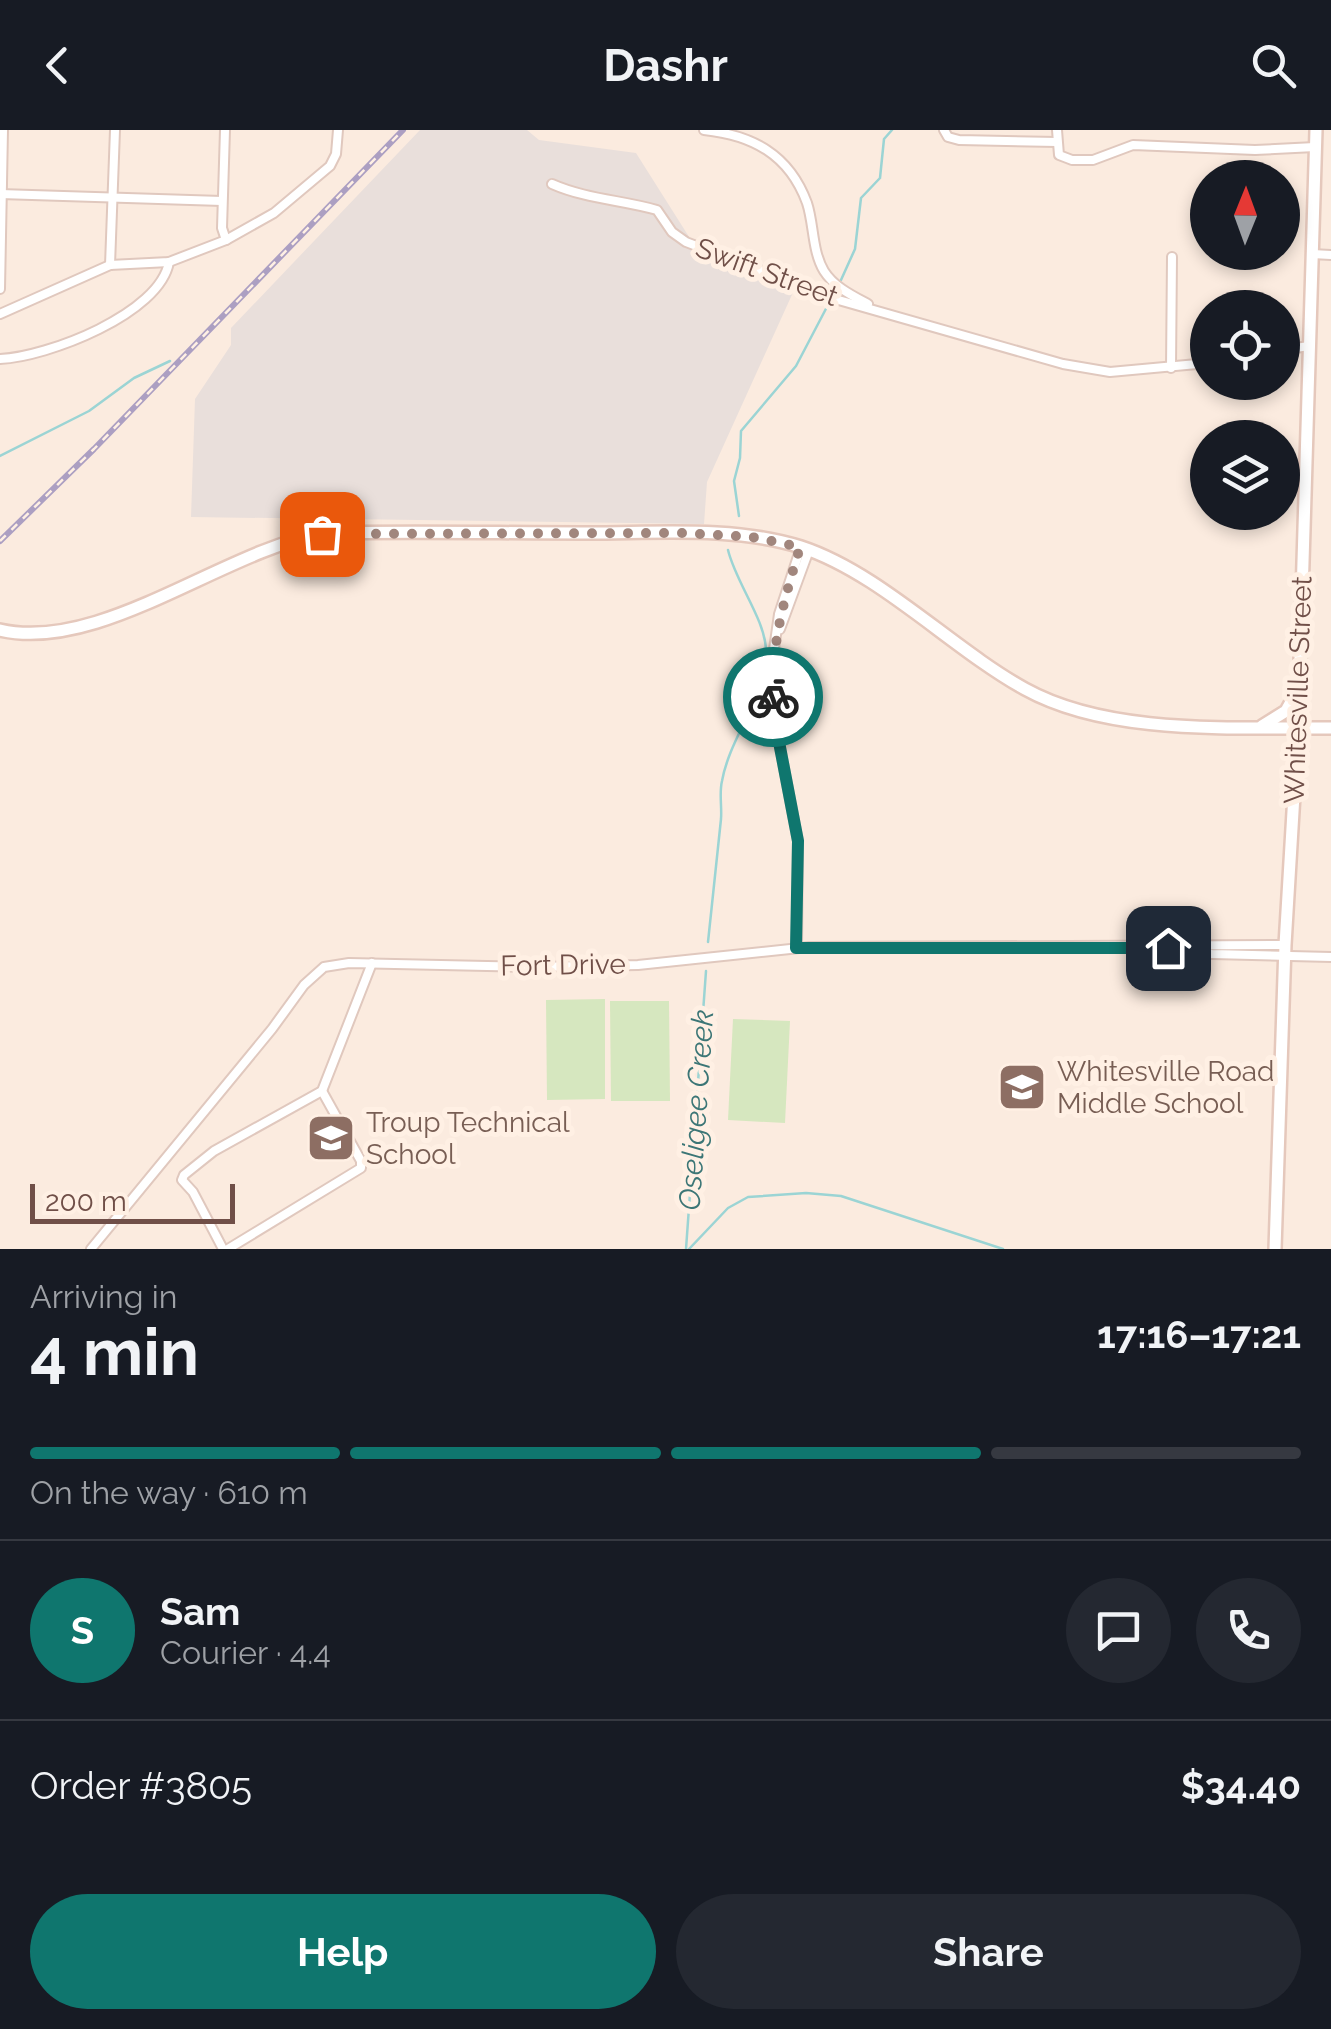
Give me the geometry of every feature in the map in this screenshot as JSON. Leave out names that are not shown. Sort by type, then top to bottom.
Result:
[{"type":"main road","name":"Whitesville Street","points":[[1274,1249],[1298,728],[1316,130]]},
{"type":"main road","points":[[0,630],[36,634],[81,627],[280,544],[322,534],[682,533],[752,537],[805,549],[877,588],[1013,682],[1058,704],[1110,720],[1331,728]]},
{"type":"main road","points":[[1261,727],[1286,711],[1299,688]]},
{"type":"street","points":[[0,289],[4,130]]},
{"type":"street","points":[[110,265],[116,130]]},
{"type":"street","points":[[224,130],[222,228],[226,240]]},
{"type":"street","points":[[0,314],[110,265],[169,262],[265,220],[330,166],[336,154],[338,130]]},
{"type":"street","name":"Swift Street","points":[[704,130],[730,133],[765,146],[788,172],[807,204],[824,272],[841,288],[880,312]]},
{"type":"street","points":[[944,130],[948,137],[958,140],[1056,142]]},
{"type":"street","points":[[1056,130],[1059,154],[1072,160],[1093,160],[1133,145],[1255,150],[1315,147]]},
{"type":"street","name":"Swift Street","points":[[552,184],[576,194],[658,210],[672,232],[686,242],[835,299],[880,312],[1064,364],[1110,372],[1190,365]]},
{"type":"street","points":[[1,194],[222,201]]},
{"type":"street","points":[[1312,254],[1331,255]]},
{"type":"street","points":[[1171,368],[1172,258]]},
{"type":"street","points":[[0,359],[56,345],[120,320],[161,282],[169,262]]},
{"type":"street","points":[[1300,347],[1309,346]]},
{"type":"street","points":[[796,948],[798,841],[774,716],[772,663],[776,638],[788,616],[805,549]]},
{"type":"street","name":"Fort Drive","points":[[91,1249],[315,973],[324,967],[372,963],[638,965],[796,948],[1168,948],[1212,954],[1285,950],[1331,956]]},
{"type":"street","points":[[322,1091],[362,1161],[361,1168],[225,1249],[194,1192],[182,1180],[184,1175],[214,1151],[322,1091],[372,963]]},
{"type":"shaded area","points":[[420,130],[527,130],[539,140],[636,153],[691,240],[800,277],[707,482],[704,524],[191,517],[195,399],[231,345],[231,328]]},
{"type":"green space","points":[[605,999],[605,1099],[547,1100],[546,1000]]},
{"type":"green space","points":[[610,1001],[669,1001],[670,1101],[611,1101]]},
{"type":"green space","points":[[733,1019],[790,1021],[785,1123],[728,1120]]},
{"type":"waterway","name":"Oseligee Creek","points":[[841,280],[855,249],[861,198],[880,178],[884,139],[892,130]]},
{"type":"waterway","name":"Oseligee Creek","points":[[739,516],[734,481],[741,431],[796,366],[829,303]]},
{"type":"waterway","points":[[0,456],[89,411],[134,378],[170,361]]},
{"type":"waterway","name":"Oseligee Creek","points":[[708,942],[722,781],[732,748],[761,684],[766,650],[761,626],[728,550]]},
{"type":"waterway","name":"Oseligee Creek","points":[[686,1249],[706,971]]},
{"type":"waterway","points":[[689,1249],[728,1208],[748,1197],[806,1193],[841,1196],[1003,1249]]},
{"type":"railway","points":[[0,541],[403,130]]},
{"type":"way so far","points":[[322,534],[682,533],[752,537],[800,547],[780,614],[772,663],[773,697]]},
{"type":"place","name":"Whitesville Road Middle School","points":[[1022,1087]]},
{"type":"place","name":"Troup Technical School","points":[[331,1138]]},
{"type":"route","points":[[773,697],[798,841],[796,948],[1168,948]]}]
